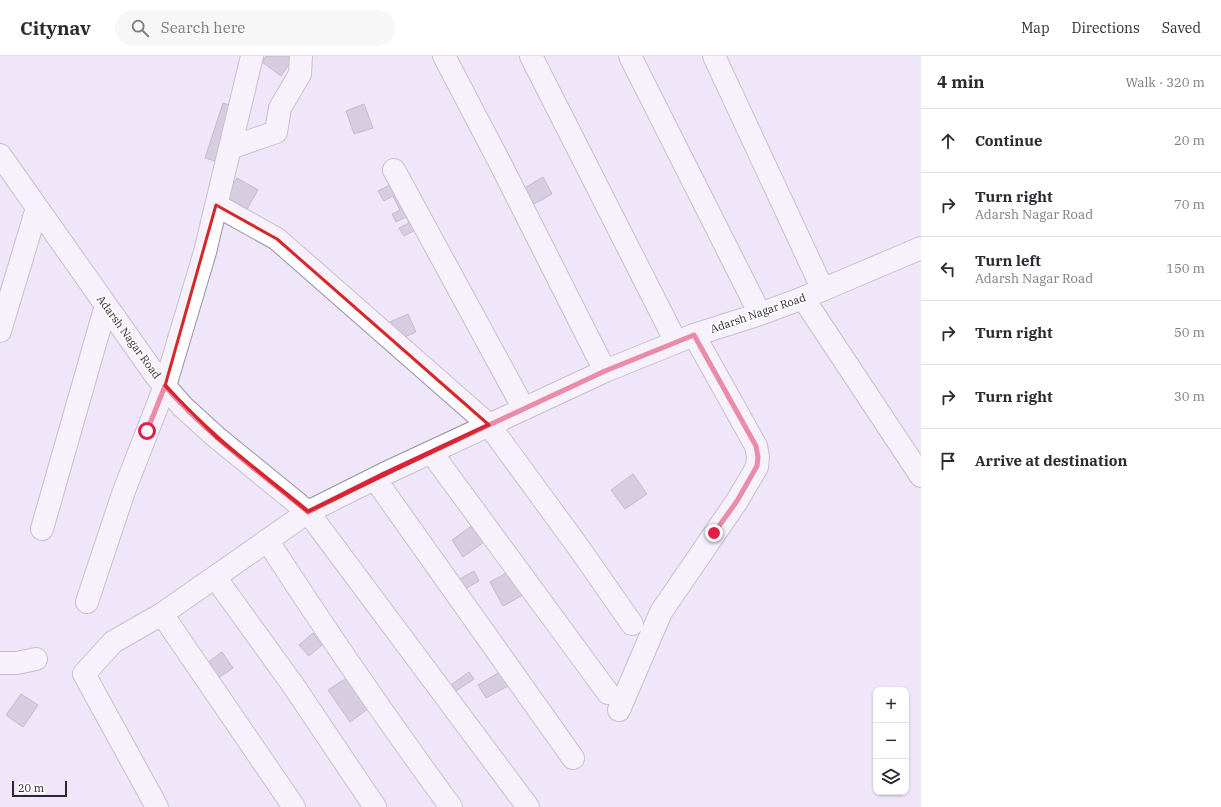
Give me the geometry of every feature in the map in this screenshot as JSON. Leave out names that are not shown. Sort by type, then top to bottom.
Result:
[{"type":"street","points":[[87,602],[124,491],[165,386],[205,252],[252,56]]},
{"type":"street","points":[[230,148],[276,132],[280,108],[300,74],[301,56]]},
{"type":"street","points":[[444,56],[605,371]]},
{"type":"street","points":[[431,452],[613,701],[661,612],[737,501],[757,466],[758,457],[756,446],[685,338],[531,56]]},
{"type":"street","points":[[630,56],[760,314]]},
{"type":"street","points":[[714,56],[823,290]]},
{"type":"street","name":"Adarsh Nagar Road","points":[[0,155],[156,376],[183,406],[216,438],[308,512],[431,452],[605,371],[685,338],[760,314],[803,298],[921,248]]},
{"type":"street","points":[[394,170],[524,409]]},
{"type":"street","points":[[216,205],[277,238],[489,425],[579,548],[632,624]]},
{"type":"street","points":[[0,331],[37,208]]},
{"type":"street","points":[[803,298],[921,476]]},
{"type":"street","points":[[42,529],[106,305]]},
{"type":"street","points":[[375,479],[573,758]]},
{"type":"street","points":[[149,802],[84,674],[113,642],[162,614],[308,512],[528,807]]},
{"type":"street","points":[[267,540],[332,639],[450,807]]},
{"type":"street","points":[[216,577],[375,807]]},
{"type":"street","points":[[162,614],[294,807]]},
{"type":"street","points":[[0,663],[36,659]]},
{"type":"highlighted area","points":[[216,205],[277,239],[489,425],[308,512],[216,437],[165,386]]},
{"type":"building","points":[[266,56],[294,57],[281,76],[262,62]]},
{"type":"building","points":[[223,103],[239,108],[222,163],[205,158]]},
{"type":"building","points":[[364,104],[373,128],[354,134],[346,111]]},
{"type":"building","points":[[543,177],[552,194],[525,209],[516,193]]},
{"type":"building","points":[[237,178],[258,190],[247,209],[226,197]]},
{"type":"building","points":[[396,182],[419,228],[404,236],[399,228],[409,223],[406,217],[396,222],[392,214],[400,210],[393,196],[384,201],[378,191]]},
{"type":"building","points":[[408,314],[416,332],[398,340],[390,322]]},
{"type":"building","points":[[633,474],[647,494],[625,509],[611,490]]},
{"type":"building","points":[[473,525],[484,542],[463,557],[452,540]]},
{"type":"building","points":[[474,571],[479,581],[458,593],[452,583]]},
{"type":"building","points":[[510,571],[523,595],[503,606],[490,582]]},
{"type":"building","points":[[313,633],[322,645],[309,656],[299,645]]},
{"type":"building","points":[[222,652],[233,668],[214,681],[203,666]]},
{"type":"building","points":[[469,672],[474,679],[456,691],[452,684]]},
{"type":"building","points":[[500,672],[508,686],[486,698],[478,685]]},
{"type":"building","points":[[348,677],[369,708],[350,722],[328,690]]},
{"type":"building","points":[[21,694],[38,705],[23,727],[6,715]]},
{"type":"route","points":[[147,431],[165,386],[216,438],[308,512],[384,474],[605,371],[694,335],[756,446],[758,457],[757,466],[750,480],[714,533]]}]
